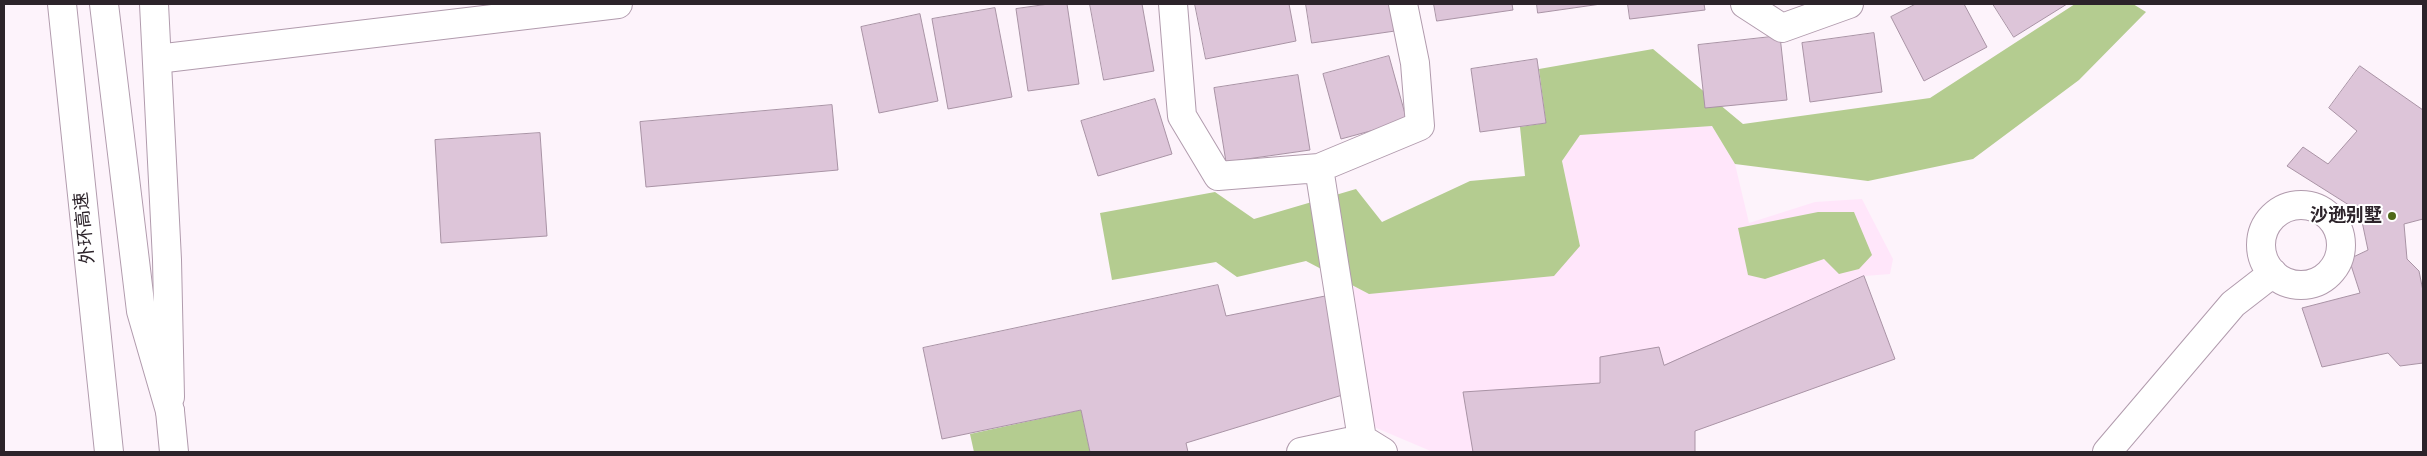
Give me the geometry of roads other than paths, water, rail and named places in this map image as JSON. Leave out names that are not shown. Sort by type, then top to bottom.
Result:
[{"type":"main road","name":"外环高速","points":[[62,4],[109,452]]},
{"type":"main road","points":[[104,4],[116,88],[141,311],[170,411]]},
{"type":"main road","points":[[154,4],[167,260],[170,411],[174,452]]},
{"type":"main road","points":[[157,59],[618,4]]},
{"type":"main road","points":[[1174,4],[1182,116],[1218,176],[1319,168],[1420,126],[1415,63],[1403,4]]},
{"type":"main road","points":[[1745,4],[1782,28],[1849,4]]},
{"type":"main road","points":[[1300,452],[1372,445],[1336,280],[1319,168]]},
{"type":"main road","points":[[2107,452],[2233,304],[2272,273]]},
{"type":"place","name":"沙逊别墅","points":[[2392,216]]}]
